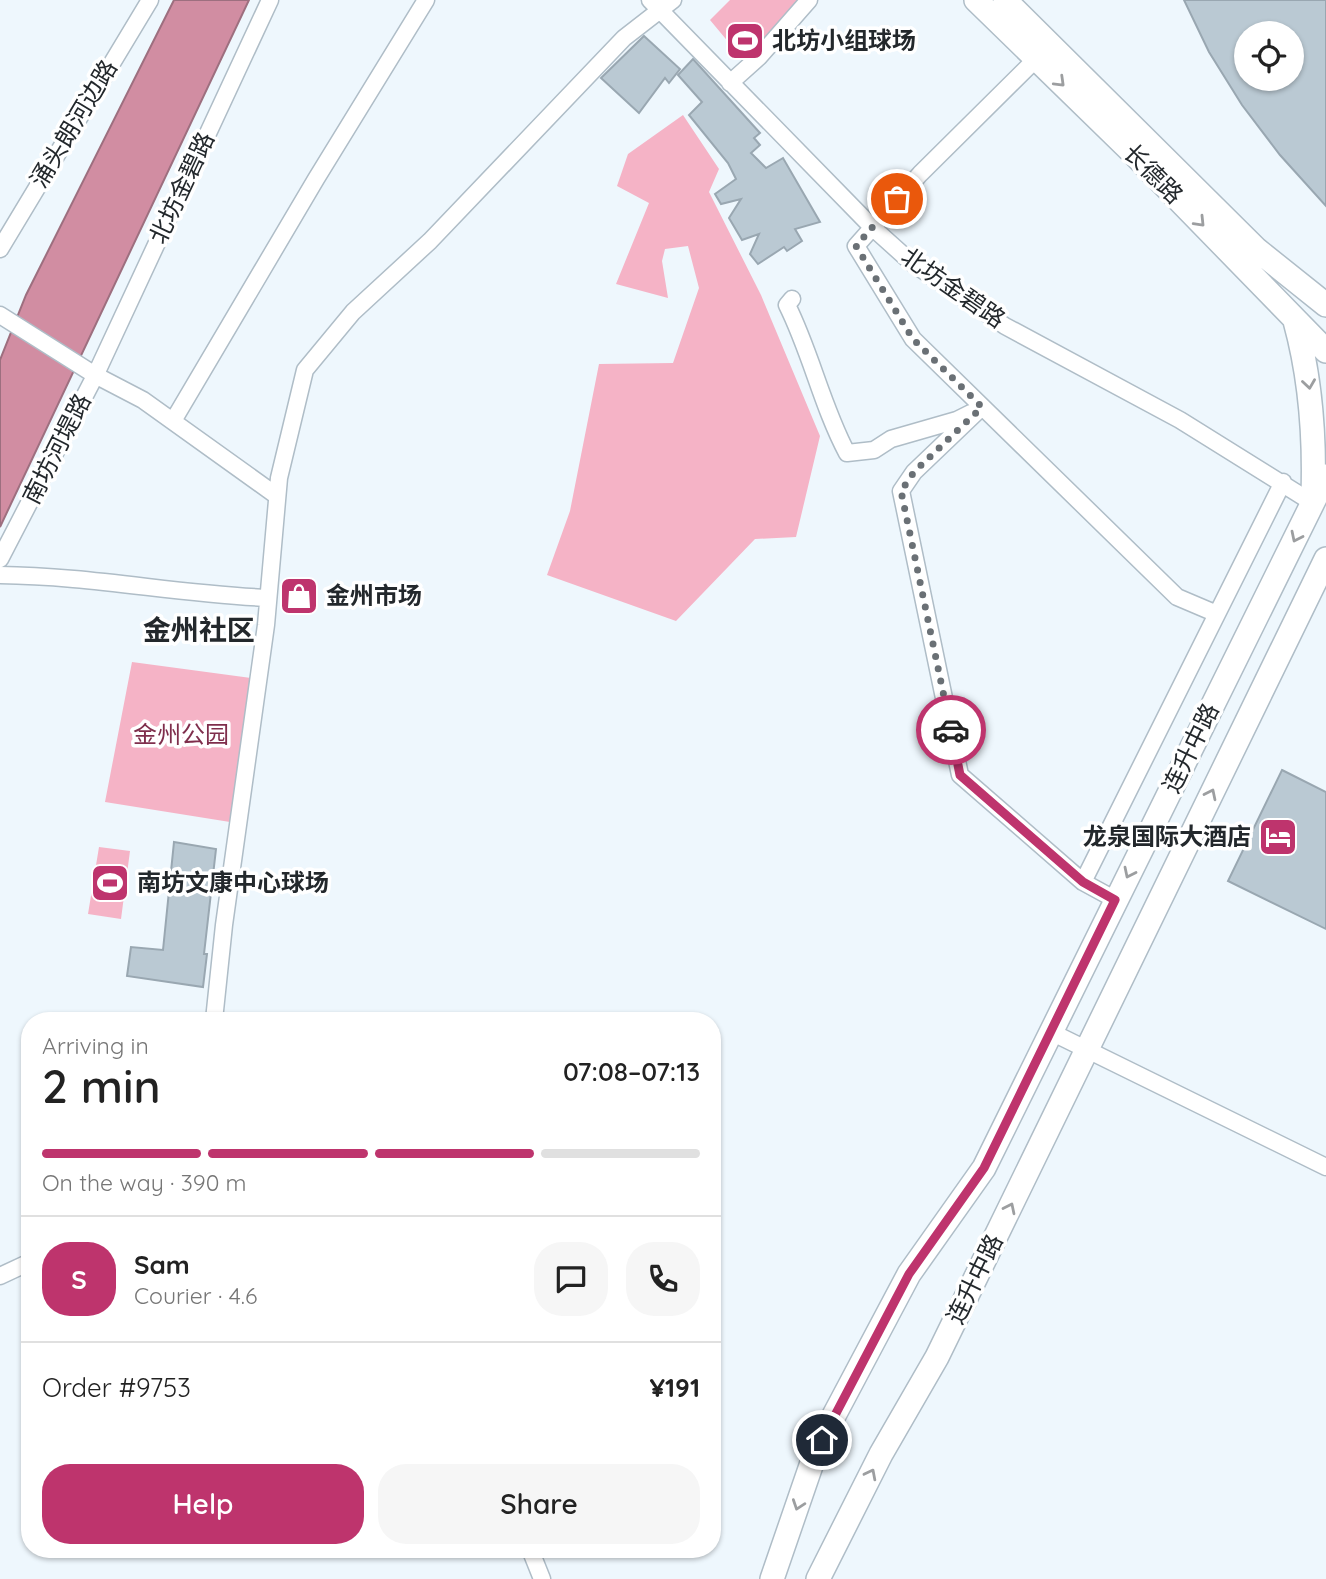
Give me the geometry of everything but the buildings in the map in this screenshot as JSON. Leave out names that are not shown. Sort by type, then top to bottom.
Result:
[{"type":"main road","name":"长德路","points":[[976,0],[1326,351]]},
{"type":"main road","name":"长德路","points":[[1005,0],[1219,214],[1326,304]]},
{"type":"main road","points":[[1279,267],[1326,285]]},
{"type":"main road","points":[[1294,318],[1304,353],[1314,425],[1313,503]]},
{"type":"main road","name":"连升中路","points":[[772,1574],[814,1457],[830,1423],[909,1274],[984,1168],[1326,476]]},
{"type":"main road","name":"连升中路","points":[[821,1575],[881,1454],[937,1357],[1326,559]]},
{"type":"street","name":"涌头朗河边路","points":[[0,249],[150,0]]},
{"type":"street","name":"北坊金碧路","points":[[95,375],[270,0]]},
{"type":"street","points":[[173,421],[316,178],[426,0]]},
{"type":"street","points":[[215,1012],[268,598],[277,496],[305,370],[370,295],[430,241],[655,5],[673,0]]},
{"type":"street","points":[[730,83],[759,57],[809,0]]},
{"type":"street","name":"北坊金碧路","points":[[655,5],[872,227],[912,263],[1005,326],[1180,420],[1283,481],[1313,503]]},
{"type":"street","points":[[1036,59],[949,144],[856,246],[913,339],[1177,597],[1217,614]]},
{"type":"street","points":[[792,299],[787,305],[811,360],[833,427],[847,453],[874,450],[891,439],[957,420],[982,407]]},
{"type":"street","points":[[0,315],[95,375],[143,400],[277,496]]},
{"type":"street","name":"南坊河堤路","points":[[0,559],[95,375]]},
{"type":"street","points":[[982,407],[914,472],[901,491],[960,775],[1083,882],[1115,900]]},
{"type":"street","points":[[1083,882],[1283,481]]},
{"type":"street","points":[[0,575],[102,580],[221,596],[268,598]]},
{"type":"street","points":[[1051,1032],[1326,1167]]},
{"type":"street","points":[[0,1276],[21,1266]]},
{"type":"street","points":[[534,1558],[542,1579]]},
{"type":"green space","name":"北坊小组球场","points":[[730,0],[800,0],[745,62],[710,20]]},
{"type":"green space","points":[[683,115],[719,169],[709,192],[761,295],[820,436],[796,537],[755,539],[676,621],[547,575],[570,511],[599,364],[673,363],[699,288],[688,246],[665,249],[662,261],[668,298],[616,284],[649,203],[617,186],[628,154]]},
{"type":"green space","name":"金州公园","points":[[132,662],[251,678],[230,822],[105,802]]},
{"type":"green space","name":"南坊文康中心球场","points":[[99,847],[130,851],[121,919],[88,914]]},
{"type":"shaded area","points":[[174,0],[249,0],[0,527],[0,360],[26,295]]},
{"type":"way so far","points":[[897,199],[856,246],[913,339],[982,407],[970,422],[914,472],[901,491],[951,730]]},
{"type":"place","name":"北坊小组球场","points":[[745,41]]},
{"type":"place","name":"金州市场","points":[[299,596]]},
{"type":"place","name":"龙泉国际大酒店","points":[[1278,837]]},
{"type":"place","name":"南坊文康中心球场","points":[[110,883]]},
{"type":"district","name":"金州社区","points":[[199,630]]},
{"type":"route","points":[[822,1440],[895,1297],[932,1239],[984,1168],[1115,900],[1083,882],[960,775],[951,730]]}]
